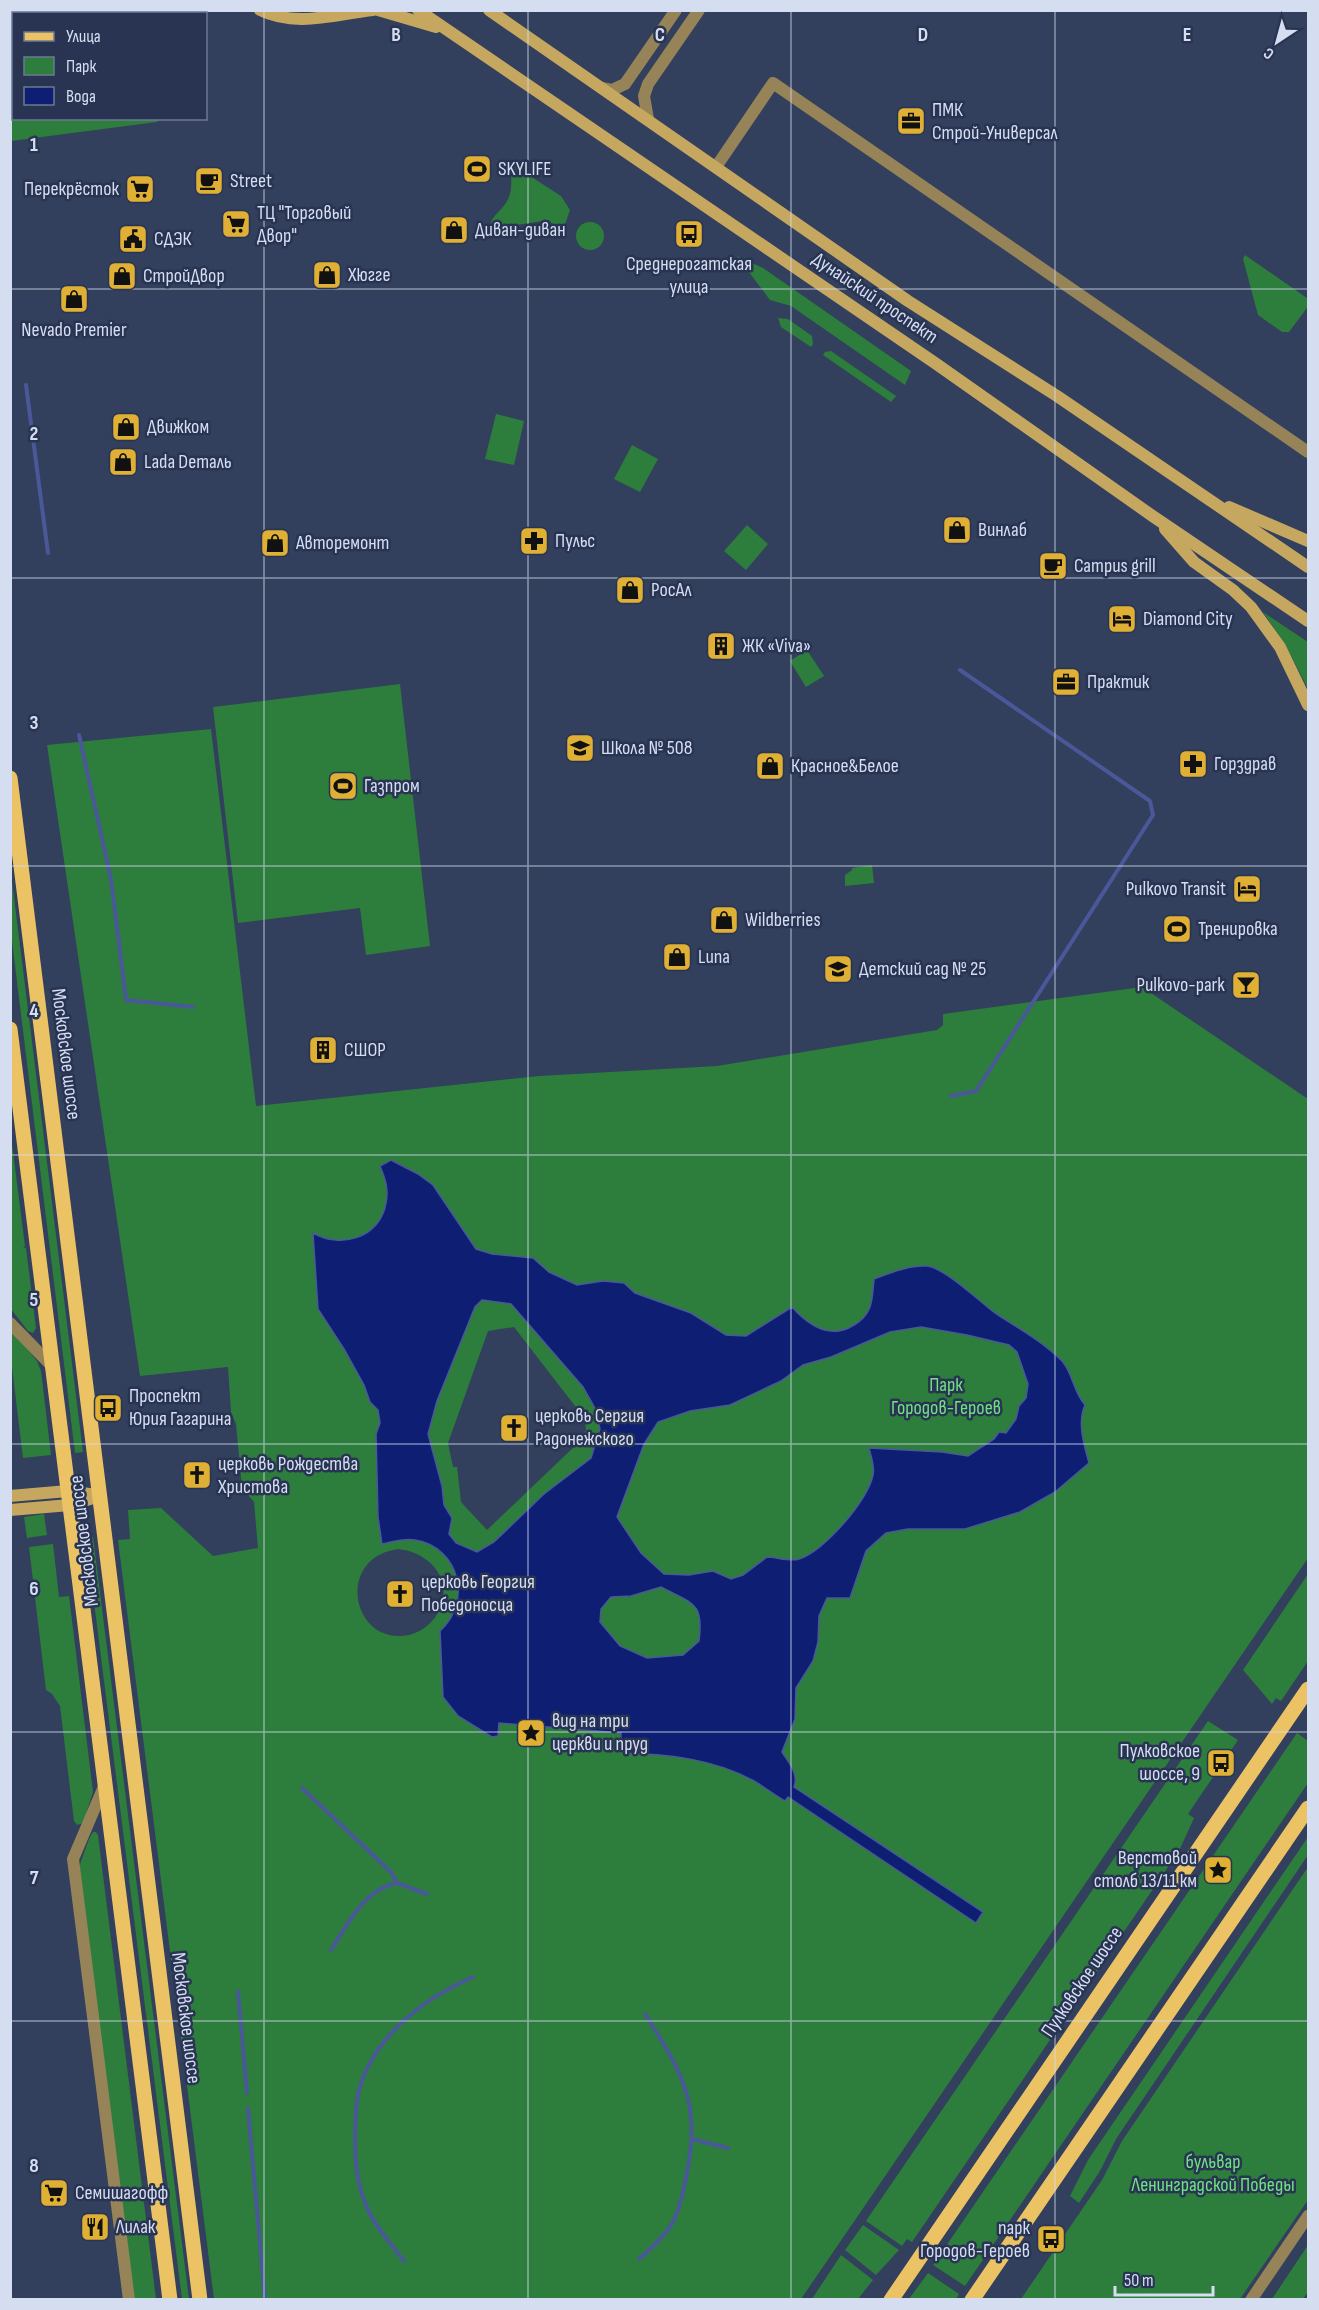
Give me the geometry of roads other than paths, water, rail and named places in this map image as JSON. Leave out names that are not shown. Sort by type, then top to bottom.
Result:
[{"type":"main road","points":[[260,10],[286,19],[306,20],[375,10],[448,31]]},
{"type":"main road","name":"Дунайский проспект","points":[[418,10],[1308,621]]},
{"type":"main road","name":"Дунайский проспект","points":[[489,10],[908,301],[1057,396],[1308,567]]},
{"type":"main road","points":[[1209,499],[1308,541]]},
{"type":"main road","points":[[1155,517],[1194,562],[1233,590],[1251,607],[1280,647],[1308,705]]},
{"type":"main road","name":"Московское шоссе","points":[[10,778],[200,2300]]},
{"type":"main road","name":"Московское шоссе","points":[[10,1029],[170,2300]]},
{"type":"main road","points":[[10,1496],[69,1498],[100,1496]]},
{"type":"main road","points":[[10,1510],[69,1498]]},
{"type":"main road","name":"Пулковское шоссе","points":[[891,2300],[1308,1689]]},
{"type":"main road","points":[[972,2300],[1308,1808]]},
{"type":"street","points":[[602,88],[612,90],[625,84],[676,10]]},
{"type":"street","points":[[648,119],[644,96],[648,84],[699,10]]},
{"type":"street","points":[[716,167],[773,83],[1308,452]]},
{"type":"street","points":[[10,1323],[53,1366]]},
{"type":"street","points":[[105,1784],[73,1859],[129,2300]]},
{"type":"street","points":[[1251,2300],[1308,2216]]},
{"type":"water","points":[[391,1160],[433,1185],[476,1249],[492,1254],[533,1258],[549,1272],[577,1285],[603,1281],[624,1283],[635,1293],[691,1313],[726,1335],[746,1336],[792,1307],[805,1320],[820,1329],[837,1331],[845,1329],[859,1322],[867,1313],[872,1300],[874,1279],[907,1268],[927,1266],[952,1279],[995,1313],[1038,1341],[1066,1366],[1085,1405],[1081,1426],[1089,1463],[1055,1492],[1020,1512],[965,1529],[908,1529],[886,1533],[866,1551],[850,1598],[827,1598],[819,1616],[818,1642],[813,1661],[796,1688],[795,1719],[782,1752],[794,1773],[794,1787],[983,1912],[976,1923],[788,1797],[785,1801],[754,1781],[723,1767],[690,1759],[623,1753],[621,1733],[499,1723],[498,1736],[492,1737],[458,1716],[443,1697],[440,1631],[450,1619],[456,1605],[458,1591],[456,1577],[451,1564],[442,1553],[430,1545],[415,1540],[398,1540],[382,1544],[378,1517],[376,1434],[380,1423],[378,1410],[370,1402],[364,1385],[344,1349],[318,1309],[313,1233],[324,1238],[347,1240],[368,1232],[376,1225],[387,1198],[386,1184],[380,1166]],"holes":[[[482,1300],[511,1304],[583,1387],[596,1410],[600,1429],[591,1458],[544,1494],[494,1542],[477,1552],[456,1543],[449,1534],[452,1518],[444,1505],[442,1486],[428,1434],[437,1401],[475,1307]],[[921,1327],[1009,1345],[1017,1352],[1028,1384],[1026,1398],[1019,1406],[1016,1419],[1006,1433],[999,1432],[994,1439],[968,1456],[942,1452],[869,1448],[873,1472],[863,1498],[832,1536],[820,1547],[799,1559],[767,1557],[743,1575],[731,1579],[713,1571],[689,1575],[664,1574],[641,1553],[617,1517],[644,1444],[658,1422],[690,1411],[730,1405],[781,1381],[803,1365],[831,1357],[890,1332]],[[661,1587],[688,1601],[698,1611],[700,1618],[699,1641],[683,1655],[647,1658],[620,1646],[600,1622],[601,1609],[611,1597],[631,1596]]]},
{"type":"waterway","points":[[26,385],[48,553]]},
{"type":"waterway","points":[[951,1096],[976,1091],[1153,815],[1150,801],[960,670]]},
{"type":"waterway","points":[[79,735],[111,879],[126,1000],[193,1007]]},
{"type":"waterway","points":[[302,1788],[391,1872],[397,1883]]},
{"type":"waterway","points":[[331,1950],[358,1909],[375,1892],[397,1883],[427,1894]]},
{"type":"waterway","points":[[404,2261],[373,2219],[359,2184],[355,2136],[359,2090],[376,2053],[403,2021],[436,1996],[473,1977]]},
{"type":"waterway","points":[[238,1992],[247,2093]]},
{"type":"waterway","points":[[639,2259],[668,2230],[677,2212],[687,2173],[692,2132],[689,2104],[681,2077],[645,2014]]},
{"type":"waterway","points":[[248,2109],[265,2300]]},
{"type":"waterway","points":[[692,2139],[728,2148]]},
{"type":"place","name":"ПМК Строй-Универсал","points":[[911,121]]},
{"type":"place","name":"SKYLIFE","points":[[477,169]]},
{"type":"place","name":"Street","points":[[209,181]]},
{"type":"place","name":"Перекрёсток","points":[[140,189]]},
{"type":"place","name":"ТЦ \"Торговый Двор\"","points":[[236,224]]},
{"type":"place","name":"Диван-диван","points":[[454,230]]},
{"type":"place","name":"Среднерогатская улица","points":[[689,234]]},
{"type":"place","name":"СДЭК","points":[[133,239]]},
{"type":"place","name":"Хюгге","points":[[327,275]]},
{"type":"place","name":"СтройДвор","points":[[122,276]]},
{"type":"place","name":"Nevado Premier","points":[[74,299]]},
{"type":"place","name":"Движком","points":[[126,427]]},
{"type":"place","name":"Lada Dеталь","points":[[123,462]]},
{"type":"place","name":"Винлаб","points":[[957,530]]},
{"type":"place","name":"Пульс","points":[[534,541]]},
{"type":"place","name":"Авторемонт","points":[[275,543]]},
{"type":"place","name":"Campus grill","points":[[1053,566]]},
{"type":"place","name":"РосАл","points":[[630,590]]},
{"type":"place","name":"Diamond City","points":[[1122,619]]},
{"type":"place","name":"ЖК «Viva»","points":[[721,646]]},
{"type":"place","name":"Практик","points":[[1066,682]]},
{"type":"place","name":"Школа № 508","points":[[580,748]]},
{"type":"place","name":"Горздрав","points":[[1193,764]]},
{"type":"place","name":"Красное&Белое","points":[[770,766]]},
{"type":"place","name":"Газпром","points":[[343,786]]},
{"type":"place","name":"Pulkovo Transit","points":[[1247,889]]},
{"type":"place","name":"Wildberries","points":[[724,920]]},
{"type":"place","name":"Тренировка","points":[[1177,929]]},
{"type":"place","name":"Luna","points":[[677,957]]},
{"type":"place","name":"Детский сад № 25","points":[[838,969]]},
{"type":"place","name":"Pulkovo-park","points":[[1246,985]]},
{"type":"place","name":"СШОР","points":[[323,1050]]},
{"type":"place","name":"Проспект Юрия Гагарина","points":[[108,1408]]},
{"type":"place","name":"церковь Сергия Радонежского","points":[[514,1428]]},
{"type":"place","name":"церковь Рождества Христова","points":[[197,1475]]},
{"type":"place","name":"церковь Георгия Победоносца","points":[[400,1594]]},
{"type":"place","name":"вид на три церкви и пруд","points":[[531,1733]]},
{"type":"place","name":"Пулковское шоссе, 9","points":[[1221,1763]]},
{"type":"place","name":"Верстовой столб 13/11 км","points":[[1218,1870]]},
{"type":"place","name":"Семишагофф","points":[[54,2193]]},
{"type":"place","name":"Лилак","points":[[95,2227]]},
{"type":"place","name":"парк Городов-Героев","points":[[1051,2239]]},
{"type":"park label","name":"Парк Городов-Героев","points":[[946,1396]]},
{"type":"park label","name":"бульвар Ленинградской Победы","points":[[1213,2174]]}]
